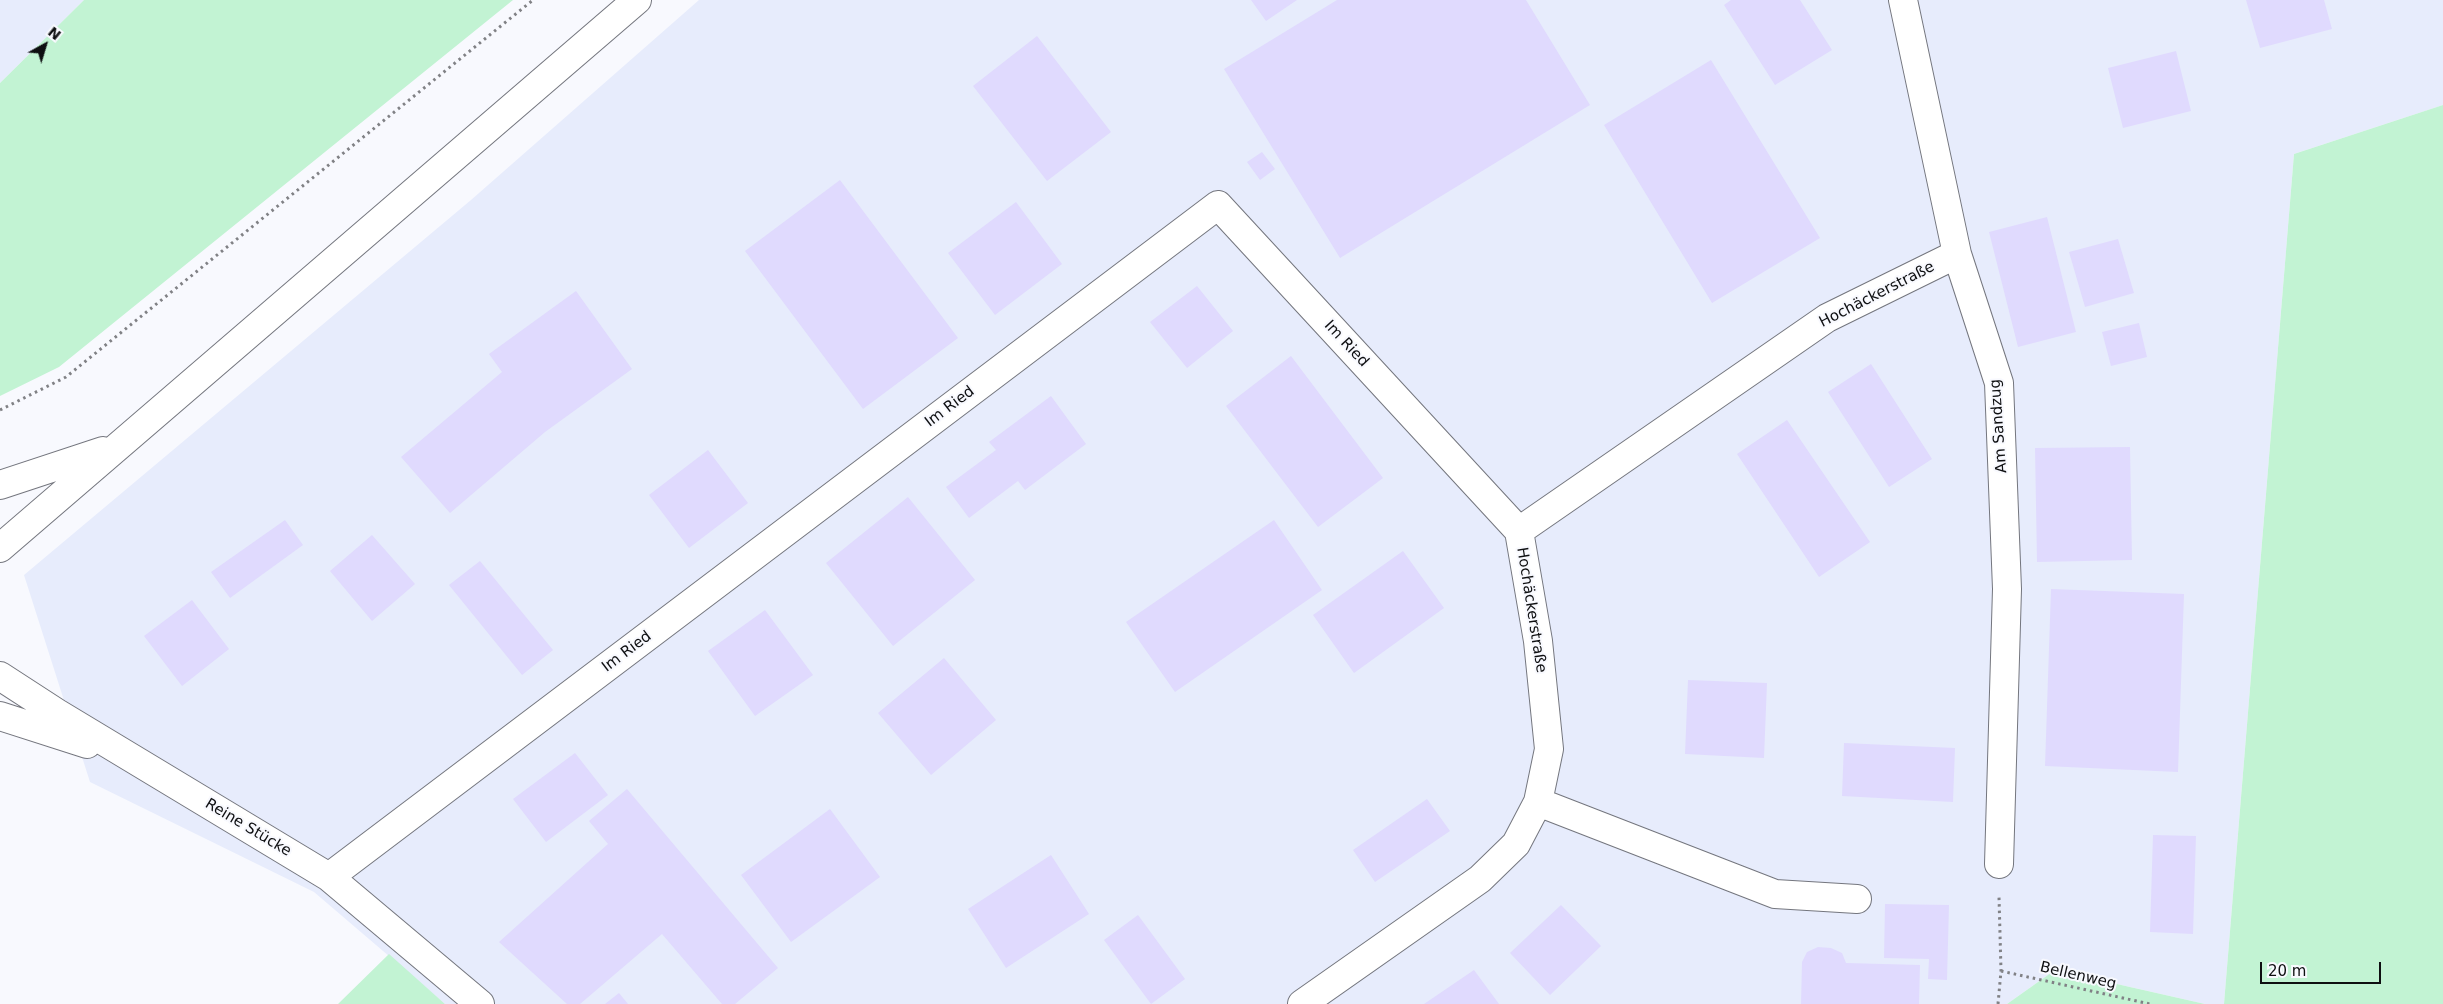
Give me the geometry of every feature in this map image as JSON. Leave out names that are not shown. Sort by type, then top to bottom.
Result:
[{"type":"street","points":[[0,548],[637,0]]},
{"type":"street","name":"Am Sandzug","points":[[1903,0],[1957,254],[1999,383],[2007,589],[1999,864]]},
{"type":"street","name":"Im Ried","points":[[329,877],[1218,205],[1518,531]]},
{"type":"street","name":"Hochäckerstraße","points":[[1302,1004],[1480,879],[1516,844],[1538,802],[1549,749],[1538,641],[1518,531],[1826,318],[1957,254]]},
{"type":"street","points":[[0,485],[117,447]]},
{"type":"street","name":"Reine Stücke","points":[[0,676],[329,877],[480,1004]]},
{"type":"street","points":[[0,716],[130,757]]},
{"type":"street","points":[[1538,802],[1775,894],[1857,899]]},
{"type":"path","points":[[0,410],[66,377],[533,0]]},
{"type":"path","points":[[1998,1004],[2001,971],[1999,864]]},
{"type":"path","name":"Bellenweg","points":[[2001,971],[2150,1004]]},
{"type":"shaded area","points":[[0,0],[84,0],[0,83]]},
{"type":"shaded area","points":[[699,0],[2443,0],[2443,105],[2294,154],[2224,1004],[2205,1004],[2055,970],[2007,1004],[445,1004],[314,892],[90,782],[24,575],[471,200]]},
{"type":"green space","points":[[84,0],[513,0],[59,367],[0,396],[0,83]]},
{"type":"green space","points":[[2443,105],[2443,1004],[2224,1004],[2294,154]]},
{"type":"green space","points":[[389,954],[445,1004],[338,1004]]},
{"type":"green space","points":[[2055,970],[2205,1004],[2007,1004]]},
{"type":"building","points":[[1251,0],[1297,0],[1266,21]]},
{"type":"building","points":[[1337,0],[1526,0],[1590,105],[1340,258],[1224,69]]},
{"type":"building","points":[[1731,0],[1800,0],[1832,50],[1775,85],[1724,5]]},
{"type":"building","points":[[2246,0],[2324,0],[2332,29],[2260,48]]},
{"type":"building","points":[[1037,36],[1111,132],[1047,181],[973,86]]},
{"type":"building","points":[[2176,51],[2191,111],[2123,128],[2108,68]]},
{"type":"building","points":[[1711,60],[1820,238],[1712,303],[1604,125]]},
{"type":"building","points":[[1262,152],[1275,169],[1260,180],[1247,162]]},
{"type":"building","points":[[840,180],[958,338],[863,409],[745,251]]},
{"type":"building","points":[[1016,202],[1062,264],[995,315],[948,253]]},
{"type":"building","points":[[2047,217],[2076,332],[2018,347],[1989,232]]},
{"type":"building","points":[[2118,239],[2134,293],[2085,307],[2069,252]]},
{"type":"building","points":[[1197,286],[1233,331],[1187,368],[1150,322]]},
{"type":"building","points":[[576,291],[632,369],[545,432],[450,513],[401,457],[502,372],[489,354]]},
{"type":"building","points":[[2139,323],[2147,357],[2111,366],[2102,332]]},
{"type":"building","points":[[1291,356],[1383,478],[1318,527],[1226,406]]},
{"type":"building","points":[[1871,364],[1932,459],[1889,487],[1828,392]]},
{"type":"building","points":[[1051,396],[1086,444],[1025,490],[1018,481],[969,518],[946,487],[996,450],[989,442]]},
{"type":"building","points":[[1787,420],[1870,542],[1819,577],[1737,454]]},
{"type":"building","points":[[2130,447],[2132,560],[2037,562],[2035,448]]},
{"type":"building","points":[[708,450],[748,503],[689,548],[649,495]]},
{"type":"building","points":[[908,497],[975,580],[893,646],[826,563]]},
{"type":"building","points":[[285,520],[303,545],[230,598],[211,572]]},
{"type":"building","points":[[1274,520],[1322,590],[1175,692],[1126,622]]},
{"type":"building","points":[[372,535],[415,584],[372,621],[330,571]]},
{"type":"building","points":[[1403,551],[1444,608],[1354,673],[1313,615]]},
{"type":"building","points":[[480,561],[553,650],[522,675],[449,585]]},
{"type":"building","points":[[2051,589],[2184,594],[2178,772],[2045,766]]},
{"type":"building","points":[[192,600],[229,649],[182,686],[144,636]]},
{"type":"building","points":[[765,610],[813,675],[755,716],[708,651]]},
{"type":"building","points":[[944,658],[996,720],[931,775],[878,713]]},
{"type":"building","points":[[1688,680],[1767,683],[1764,758],[1685,754]]},
{"type":"building","points":[[1844,743],[1955,748],[1953,802],[1842,796]]},
{"type":"building","points":[[575,753],[608,795],[546,842],[513,799]]},
{"type":"building","points":[[627,789],[778,968],[735,1004],[722,1004],[662,934],[580,1004],[567,1004],[499,942],[608,844],[589,821]]},
{"type":"building","points":[[1427,799],[1450,831],[1375,882],[1353,850]]},
{"type":"building","points":[[830,809],[880,877],[791,942],[741,875]]},
{"type":"building","points":[[2153,835],[2196,836],[2193,934],[2150,932]]},
{"type":"building","points":[[1051,855],[1089,914],[1006,968],[968,909]]},
{"type":"building","points":[[1885,904],[1949,905],[1947,980],[1928,979],[1929,959],[1884,958]]},
{"type":"building","points":[[1561,905],[1601,946],[1550,995],[1510,953]]},
{"type":"building","points":[[1138,915],[1185,979],[1151,1004],[1104,940]]},
{"type":"building","points":[[1818,947],[1831,948],[1842,953],[1846,963],[1920,965],[1919,1004],[1801,1004],[1802,962],[1807,952]]},
{"type":"building","points":[[1474,970],[1499,1004],[1424,1004]]},
{"type":"building","points":[[619,993],[628,1004],[605,1004]]}]
